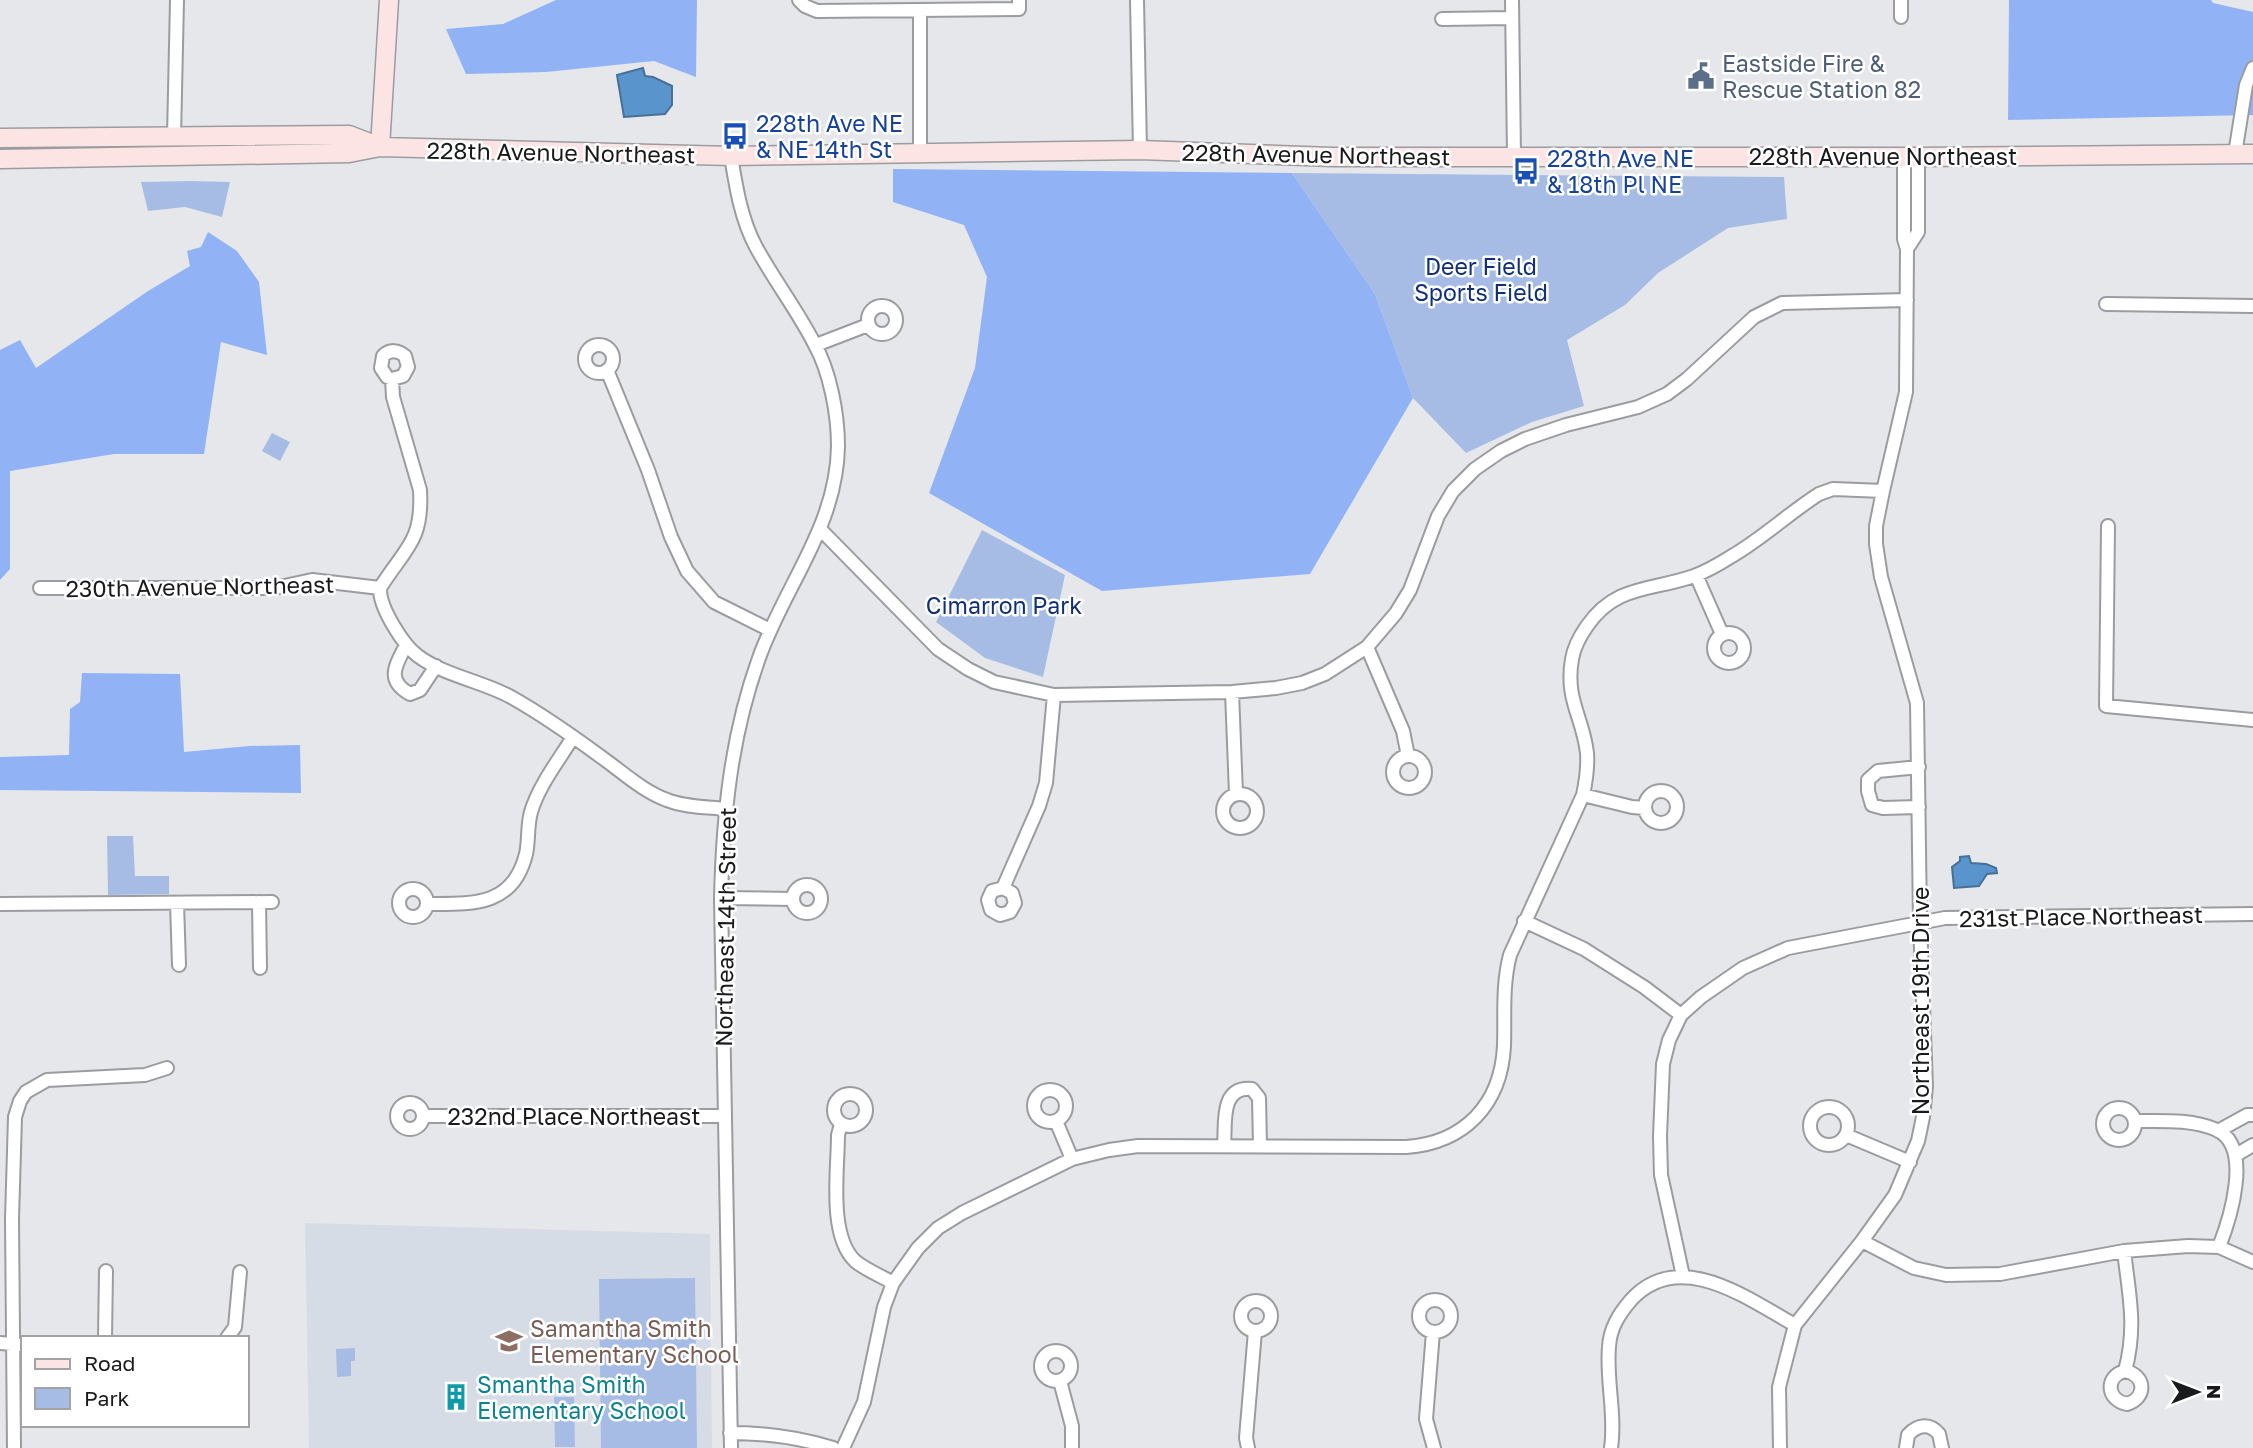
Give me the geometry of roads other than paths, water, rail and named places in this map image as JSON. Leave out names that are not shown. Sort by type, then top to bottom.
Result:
[{"type":"main road","points":[[380,147],[389,0]]},
{"type":"main road","name":"228th Avenue Northeast","points":[[0,138],[349,135],[380,147]]},
{"type":"main road","points":[[174,137],[186,144],[228,143],[243,155]]},
{"type":"main road","name":"228th Avenue Northeast","points":[[0,159],[349,153],[380,147],[731,156],[1140,150],[1333,157],[2253,154]]},
{"type":"street","points":[[174,137],[177,0]]},
{"type":"street","points":[[799,0],[817,11],[920,12],[1019,5]]},
{"type":"street","points":[[1137,0],[1140,150]]},
{"type":"street","points":[[1512,0],[1514,156]]},
{"type":"street","points":[[1901,0],[1901,17]]},
{"type":"street","points":[[920,12],[920,153]]},
{"type":"street","points":[[1441,19],[1512,18]]},
{"type":"street","points":[[2235,154],[2246,85],[2253,68]]},
{"type":"street","name":"Northeast 14th Street","points":[[731,156],[738,197],[751,235],[816,345],[831,389],[838,445],[832,498],[821,530],[770,630],[751,681],[733,748],[724,809],[720,898],[731,1448]]},
{"type":"street","name":"Northeast 19th Drive","points":[[1780,1448],[1779,1387],[1784,1358],[1795,1325],[1895,1195],[1910,1162],[1923,1117],[1926,1087],[1920,921],[1917,703],[1878,559],[1877,526],[1906,392],[1907,249],[1918,232],[1911,157]]},
{"type":"street","points":[[821,530],[938,649],[968,669],[994,681],[1054,695],[1232,691],[1301,683],[1325,674],[1367,647],[1396,613],[1410,590],[1438,516],[1453,491],[1475,469],[1501,451],[1525,439],[1566,425],[1638,407],[1667,394],[1754,317],[1782,303],[1907,300]]},
{"type":"street","points":[[2106,304],[2253,306]]},
{"type":"street","points":[[816,345],[868,325]]},
{"type":"street","points":[[607,370],[648,470],[671,537],[687,571],[714,602],[770,630]]},
{"type":"street","points":[[392,379],[393,397],[420,490],[421,504],[417,532],[412,544],[380,588],[380,597],[406,645],[418,656],[436,666],[507,695],[573,737],[645,789],[666,800],[724,809]]},
{"type":"street","points":[[843,1448],[864,1402],[884,1307],[893,1283],[918,1248],[938,1227],[962,1213],[1072,1159],[1108,1150],[1138,1146],[1423,1146],[1454,1135],[1478,1115],[1489,1101],[1501,1066],[1504,1047],[1504,978],[1510,955],[1583,795],[1587,751],[1571,695],[1570,680],[1572,658],[1582,634],[1596,613],[1625,593],[1696,575],[1733,556],[1819,494],[1833,489],[1883,491]]},
{"type":"street","points":[[2108,526],[2106,706],[2253,720]]},
{"type":"street","points":[[1696,575],[1722,634]]},
{"type":"street","name":"230th Avenue Northeast","points":[[40,589],[275,588],[312,580],[380,588]]},
{"type":"street","points":[[406,645],[395,668],[395,679],[400,689],[410,694],[420,690],[436,666]]},
{"type":"street","points":[[1367,647],[1402,731],[1408,756]]},
{"type":"street","points":[[1232,691],[1236,794]]},
{"type":"street","points":[[1003,888],[1039,806],[1046,783],[1054,695]]},
{"type":"street","points":[[427,904],[488,900],[501,895],[513,885],[527,852],[529,822],[536,799],[573,737]]},
{"type":"street","points":[[1919,767],[1878,771],[1868,780],[1868,791],[1871,805],[1884,808],[1919,807]]},
{"type":"street","points":[[1583,795],[1645,808]]},
{"type":"street","points":[[720,898],[793,899]]},
{"type":"street","points":[[177,902],[178,965]]},
{"type":"street","points":[[0,904],[265,902],[260,968]]},
{"type":"street","name":"231st Place Northeast","points":[[1681,1015],[1722,981],[1759,959],[1788,948],[1920,921],[1945,918],[2253,914]]},
{"type":"street","points":[[1524,921],[1595,956],[1644,987],[1681,1015],[1669,1040],[1663,1064],[1660,1136],[1661,1175],[1683,1276]]},
{"type":"street","points":[[14,1448],[18,1345],[6,1219],[15,1117],[20,1101],[26,1092],[47,1080],[134,1077],[167,1068]]},
{"type":"street","points":[[1224,1146],[1227,1101],[1233,1092],[1246,1088],[1252,1089],[1259,1098],[1261,1146]]},
{"type":"street","points":[[2218,1131],[2246,1115],[2253,1115]]},
{"type":"street","name":"232nd Place Northeast","points":[[424,1116],[724,1116]]},
{"type":"street","points":[[1056,1121],[1072,1159]]},
{"type":"street","points":[[2135,1121],[2179,1121],[2218,1131],[2231,1142],[2236,1155],[2231,1215],[2219,1247]]},
{"type":"street","points":[[841,1124],[838,1135],[840,1234],[845,1248],[856,1261],[893,1283]]},
{"type":"street","points":[[1846,1135],[1910,1162]]},
{"type":"street","points":[[2236,1155],[2253,1144]]},
{"type":"street","points":[[1862,1241],[1914,1268],[1946,1275],[2000,1273],[2123,1251],[2188,1246],[2219,1247],[2253,1262]]},
{"type":"street","points":[[2123,1251],[2133,1330],[2132,1347],[2125,1371]]},
{"type":"street","points":[[105,1336],[106,1271]]},
{"type":"street","points":[[228,1336],[235,1327],[240,1272]]},
{"type":"street","points":[[1611,1448],[1608,1369],[1611,1330],[1621,1312],[1650,1284],[1664,1278],[1683,1276],[1706,1280],[1725,1287],[1795,1325]]},
{"type":"street","points":[[1248,1448],[1246,1438],[1255,1331]]},
{"type":"street","points":[[1433,1332],[1426,1419],[1434,1448]]},
{"type":"street","points":[[0,1343],[18,1345]]},
{"type":"street","points":[[1060,1381],[1072,1426],[1072,1448]]},
{"type":"street","points":[[1906,1448],[1908,1434],[1924,1426],[1939,1434],[1942,1448]]},
{"type":"street","points":[[730,1433],[786,1436],[833,1448]]},
{"type":"place","name":"Eastside Fire & Rescue Station 82","points":[[1701,76]]},
{"type":"place","name":"228th Ave NE & NE 14th St","points":[[735,136]]},
{"type":"place","name":"228th Ave NE & 18th Pl NE","points":[[1526,171]]},
{"type":"place","name":"Samantha Smith Elementary School","points":[[509,1341]]},
{"type":"place","name":"Smantha Smith Elementary School","points":[[456,1397]]},
{"type":"park label","name":"Deer Field Sports Field","points":[[1481,279]]},
{"type":"park label","name":"Cimarron Park","points":[[1004,605]]}]
